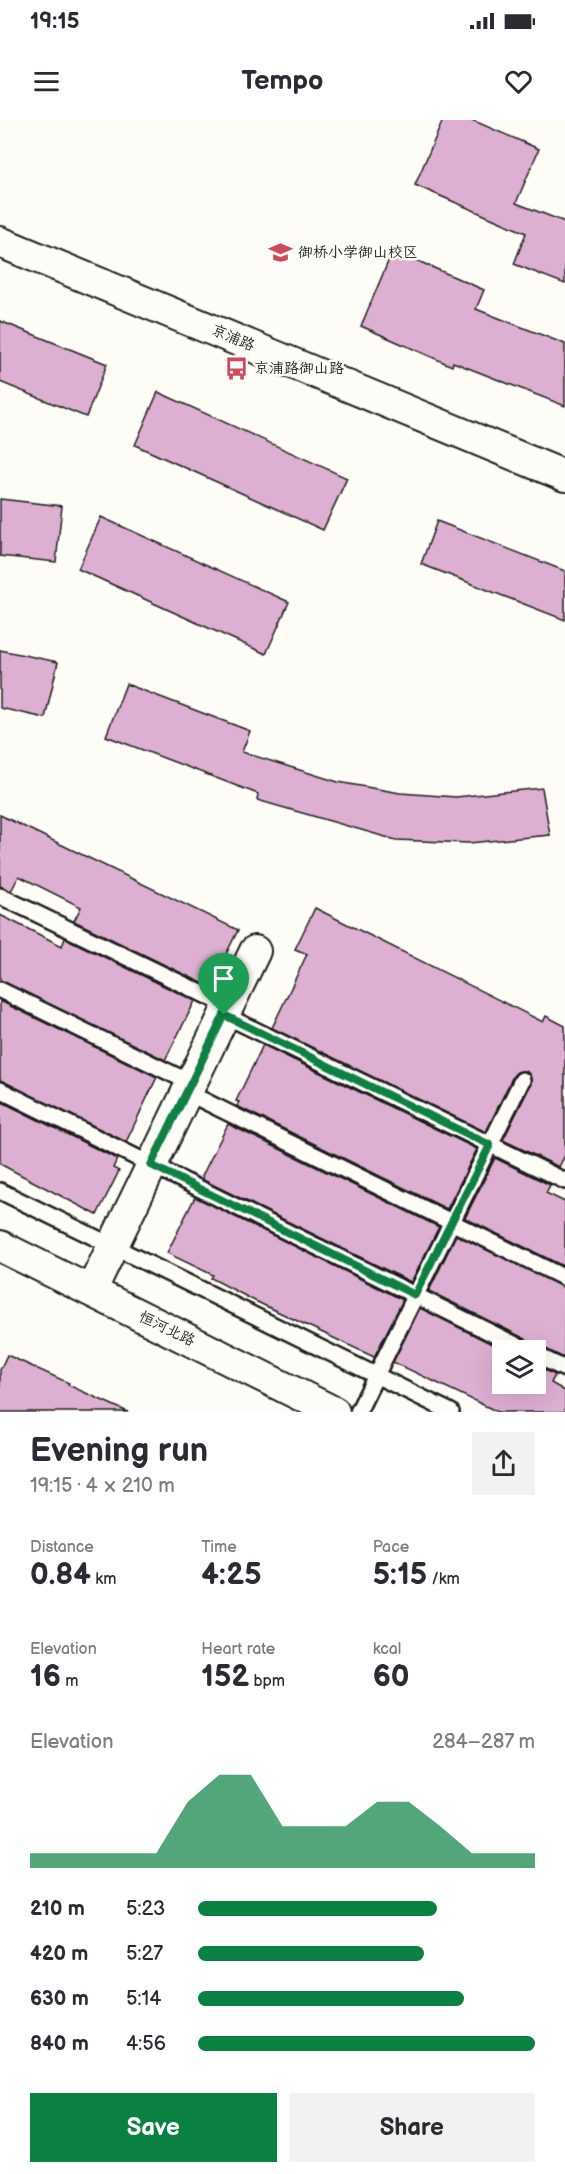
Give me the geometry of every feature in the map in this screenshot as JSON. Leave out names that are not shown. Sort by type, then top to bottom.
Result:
[{"type":"street","name":"京浦路","points":[[0,242],[565,476]]},
{"type":"street","points":[[91,1291],[255,951]]},
{"type":"street","name":"恒河北路","points":[[0,1246],[334,1412]]},
{"type":"lane","points":[[0,896],[565,1181]]},
{"type":"lane","points":[[0,990],[452,1223],[565,1278]]},
{"type":"lane","points":[[358,1412],[522,1080]]},
{"type":"lane","points":[[0,1090],[506,1340]]},
{"type":"lane","points":[[0,1191],[451,1412]]},
{"type":"lane","points":[[546,1360],[565,1369]]},
{"type":"building","points":[[443,120],[472,120],[539,149],[516,203],[565,222],[565,284],[514,264],[526,233],[415,185]]},
{"type":"building","points":[[393,250],[484,290],[476,309],[565,344],[565,406],[453,362],[452,366],[361,326]]},
{"type":"building","points":[[0,321],[107,364],[86,417],[0,382]]},
{"type":"building","points":[[158,392],[347,478],[323,530],[135,445]]},
{"type":"building","points":[[0,499],[62,506],[56,562],[0,556]]},
{"type":"building","points":[[101,517],[289,602],[266,654],[78,569]]},
{"type":"building","points":[[437,521],[565,571],[565,620],[421,564]]},
{"type":"building","points":[[0,650],[58,662],[45,718],[0,708]]},
{"type":"building","points":[[126,684],[250,731],[242,752],[338,782],[400,793],[456,797],[542,788],[550,835],[469,843],[396,840],[257,800],[258,794],[106,736]]},
{"type":"building","points":[[0,815],[238,930],[216,974],[210,971],[204,984],[74,921],[81,907],[19,876],[11,891],[0,886]]},
{"type":"building","points":[[315,908],[543,1022],[546,1016],[565,1026],[565,1155],[559,1167],[503,1140],[531,1084],[530,1075],[526,1071],[517,1072],[513,1076],[486,1132],[272,1028],[307,954],[295,949]]},
{"type":"building","points":[[0,915],[62,946],[65,938],[195,1001],[165,1060],[0,980]]},
{"type":"building","points":[[0,1001],[157,1077],[126,1142],[0,1080]]},
{"type":"building","points":[[263,1045],[477,1149],[447,1209],[237,1106],[239,1102],[236,1101]]},
{"type":"building","points":[[0,1101],[117,1159],[113,1168],[119,1171],[97,1215],[0,1164]]},
{"type":"building","points":[[228,1124],[439,1227],[411,1282],[203,1180],[202,1176]]},
{"type":"building","points":[[495,1158],[550,1185],[546,1193],[565,1202],[565,1267],[465,1218]]},
{"type":"building","points":[[195,1197],[403,1300],[374,1357],[253,1300],[211,1278],[213,1275],[167,1253]]},
{"type":"building","points":[[456,1235],[565,1288],[564,1358],[546,1349],[546,1340],[528,1340],[429,1291]]},
{"type":"building","points":[[420,1308],[492,1344],[492,1394],[546,1394],[546,1371],[555,1375],[551,1383],[565,1391],[565,1412],[498,1412],[393,1362]]},
{"type":"building","points":[[7,1355],[128,1412],[0,1412],[0,1370]]},
{"type":"place","name":"御桥小学御山校区","points":[[280,252]]},
{"type":"place","name":"京浦路御山路","points":[[236,368]]},
{"type":"route","points":[[224,1015],[490,1145],[415,1295],[151,1165],[224,1015]]}]
